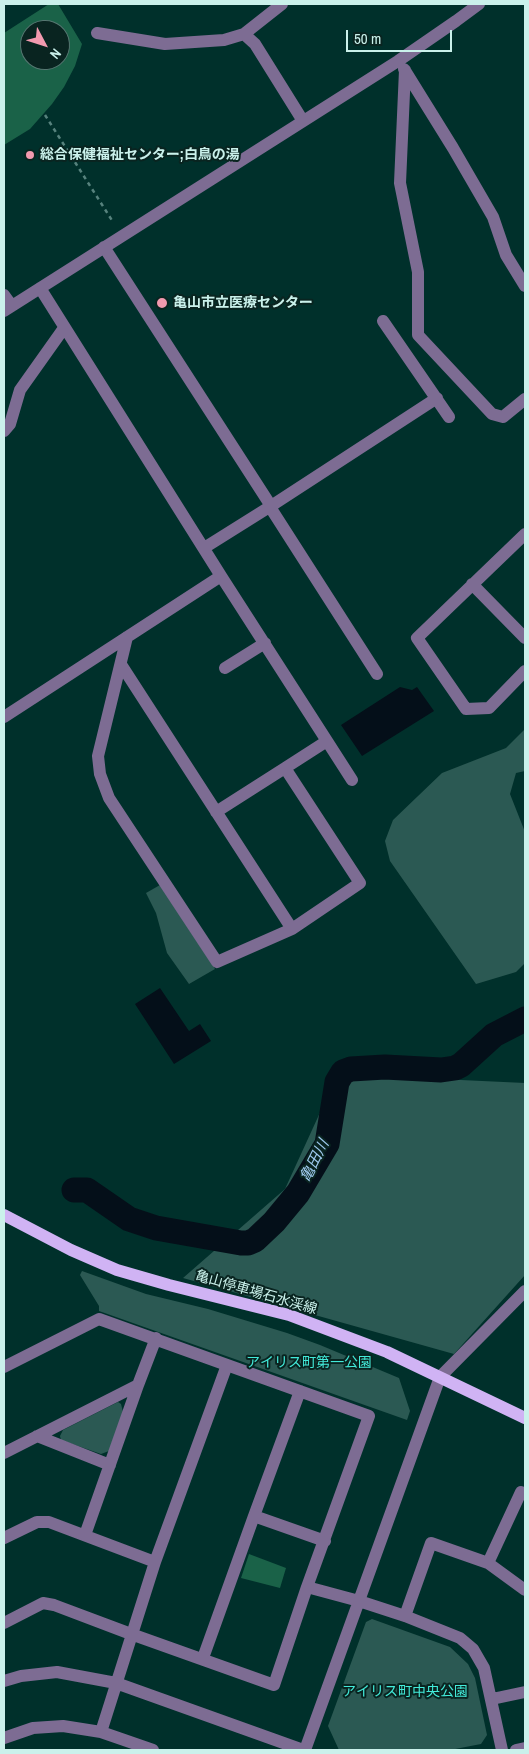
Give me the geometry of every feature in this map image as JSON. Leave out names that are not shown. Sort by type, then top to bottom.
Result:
[{"type":"main road","name":"亀山停車場石水渓線","points":[[4,1215],[71,1250],[118,1270],[289,1315],[388,1352],[525,1418]]},
{"type":"street","points":[[97,33],[165,44],[224,40],[244,34],[282,4]]},
{"type":"street","points":[[4,294],[8,308],[303,121],[402,66],[479,4]]},
{"type":"street","points":[[244,34],[255,44],[303,121]]},
{"type":"street","points":[[402,66],[493,217],[506,255],[525,286]]},
{"type":"street","points":[[402,66],[400,183],[418,272],[418,335],[492,414],[503,417],[525,399]]},
{"type":"street","points":[[104,247],[377,674]]},
{"type":"street","points":[[40,288],[352,780]]},
{"type":"street","points":[[383,321],[450,417]]},
{"type":"street","points":[[4,431],[10,424],[20,390],[64,328]]},
{"type":"street","points":[[204,548],[437,398]]},
{"type":"street","points":[[525,534],[417,638],[466,709],[489,708],[525,670]]},
{"type":"street","points":[[4,717],[222,576]]},
{"type":"street","points":[[472,584],[525,638]]},
{"type":"street","points":[[127,638],[122,666],[98,756],[100,774],[109,798],[217,962],[292,929],[360,883],[285,768]]},
{"type":"street","points":[[224,668],[265,643]]},
{"type":"street","points":[[122,666],[292,929]]},
{"type":"street","points":[[216,812],[327,741]]},
{"type":"street","points":[[4,1681],[21,1676],[57,1672],[116,1683],[304,1750],[440,1377],[525,1291]]},
{"type":"street","points":[[4,1367],[99,1319],[369,1416],[325,1542],[307,1587],[274,1685],[54,1605],[43,1603],[4,1623]]},
{"type":"street","points":[[86,1535],[156,1338]]},
{"type":"street","points":[[101,1732],[155,1562],[227,1365]]},
{"type":"street","points":[[4,1453],[138,1385]]},
{"type":"street","points":[[203,1658],[300,1391]]},
{"type":"street","points":[[37,1436],[110,1465]]},
{"type":"street","points":[[488,1563],[521,1492],[525,1494]]},
{"type":"street","points":[[254,1516],[325,1542]]},
{"type":"street","points":[[4,1538],[37,1522],[49,1522],[155,1562]]},
{"type":"street","points":[[405,1616],[431,1543],[488,1563],[525,1590]]},
{"type":"street","points":[[307,1587],[405,1616],[460,1638],[473,1650],[484,1668],[502,1750]]},
{"type":"street","points":[[492,1699],[525,1692]]},
{"type":"street","points":[[4,1738],[33,1728],[63,1726],[101,1732],[153,1750]]},
{"type":"street","points":[[516,1750],[525,1748]]},
{"type":"path","points":[[44,115],[113,222]]},
{"type":"green space","points":[[525,729],[525,771],[516,773],[510,794],[525,832],[525,963],[516,972],[476,984],[390,861],[385,841],[393,820],[442,773],[506,748]]},
{"type":"green space","points":[[160,885],[215,969],[189,984],[167,953],[156,913],[146,893]]},
{"type":"green space","points":[[373,1063],[461,1080],[525,1083],[525,1275],[454,1354],[183,1278],[285,1189],[323,1106],[353,1072]]},
{"type":"green space","name":"アイリス町第一公園","points":[[82,1271],[146,1294],[208,1309],[287,1333],[399,1378],[410,1411],[407,1420],[99,1311],[99,1306],[80,1275]]},
{"type":"green space","points":[[118,1402],[121,1404],[123,1412],[109,1451],[101,1454],[61,1440],[60,1436],[63,1430]]},
{"type":"green space","name":"アイリス町中央公園","points":[[372,1619],[450,1647],[468,1664],[475,1678],[487,1735],[481,1744],[450,1750],[339,1750],[328,1726],[366,1622]]},
{"type":"shaded area","points":[[400,687],[412,690],[417,687],[434,711],[362,756],[341,725]]},
{"type":"shaded area","points":[[160,988],[189,1031],[200,1024],[211,1041],[174,1064],[135,1004]]},
{"type":"building","points":[[49,4],[58,4],[68,20],[24,20]]},
{"type":"building","points":[[20,23],[20,70],[70,70],[70,24],[82,44],[75,66],[64,87],[30,129],[4,145],[4,33]]},
{"type":"building","points":[[249,1554],[286,1568],[280,1588],[241,1578]]},
{"type":"waterway","name":"亀田川","points":[[74,1190],[87,1190],[129,1219],[156,1228],[248,1243],[255,1240],[274,1222],[298,1193],[327,1144],[337,1082],[343,1072],[351,1069],[385,1067],[441,1070],[455,1068],[461,1065],[494,1035],[525,1019]]},
{"type":"place","name":"総合保健福祉センター;白鳥の湯","points":[[30,155]]},
{"type":"place","name":"亀山市立医療センター","points":[[162,303]]}]
